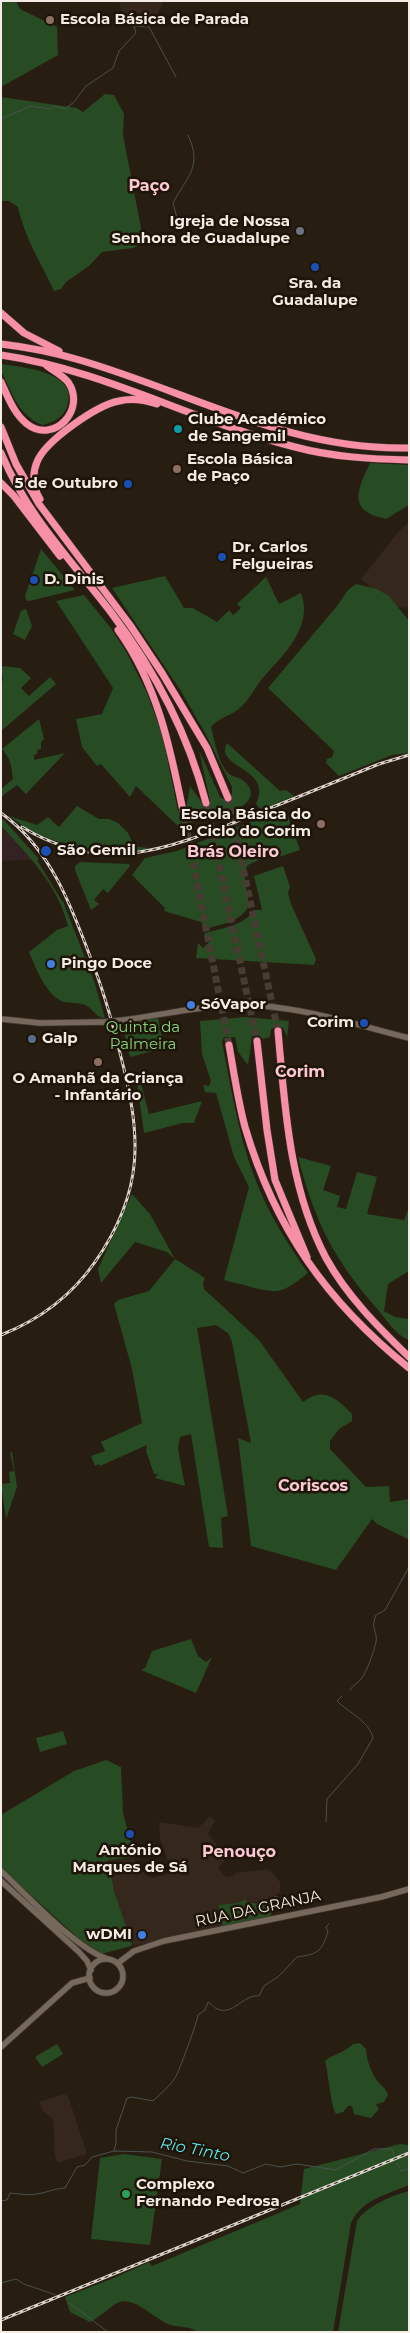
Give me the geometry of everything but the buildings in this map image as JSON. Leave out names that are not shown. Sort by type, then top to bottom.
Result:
[{"type":"highway","points":[[1,313],[28,336],[75,358],[163,388],[243,420],[282,432],[339,444],[409,448]]},
{"type":"highway","points":[[1,344],[75,358]]},
{"type":"highway","points":[[1,355],[93,376],[262,438],[297,448],[362,458],[409,460]]},
{"type":"highway","points":[[1,382],[14,408],[27,424],[40,430],[56,428],[64,423],[70,415],[74,398],[72,389],[64,378],[42,363]]},
{"type":"highway","points":[[54,527],[55,522],[37,495],[35,485],[34,469],[43,451],[86,416],[111,403],[134,400],[149,402],[175,411],[180,408]]},
{"type":"highway","points":[[1,427],[28,486],[54,527],[130,625],[176,695],[208,748],[228,798]]},
{"type":"highway","points":[[1,453],[28,507],[110,612],[145,663],[190,748],[206,803]]},
{"type":"highway","points":[[1,482],[103,609],[137,660],[159,710],[168,737],[183,811]]},
{"type":"highway","points":[[278,1031],[287,1129],[295,1175],[310,1220],[326,1257],[358,1304],[409,1357]]},
{"type":"highway","points":[[257,1041],[267,1130],[275,1180],[314,1273]]},
{"type":"highway","points":[[229,1046],[240,1107],[266,1188],[295,1245],[314,1273],[358,1325],[409,1368]]},
{"type":"highway","points":[[382,1331],[409,1350]]},
{"type":"main road","points":[[1,1019],[40,1023],[106,1022],[208,1008],[262,1006],[284,1008],[409,1038]]},
{"type":"main road","points":[[1,1871],[82,1945],[99,1956],[108,1959],[118,1963],[123,1973],[121,1984],[112,1992],[102,1992],[96,1990],[90,1978],[91,1970],[97,1962],[108,1959]]},
{"type":"main road","points":[[1,1881],[72,1946],[87,1961],[91,1970]]},
{"type":"main road","name":"RUA DA GRANJA","points":[[118,1963],[134,1951],[164,1941],[381,1897],[409,1889]]},
{"type":"main road","points":[[1,2047],[72,1983],[90,1978]]},
{"type":"shaded area","points":[[119,1],[164,1],[152,25],[123,19]]},
{"type":"shaded area","points":[[409,522],[409,608],[394,607],[361,579],[400,530]]},
{"type":"shaded area","points":[[1,826],[34,860],[1,861]]},
{"type":"shaded area","points":[[210,1816],[215,1820],[208,1834],[227,1857],[218,1868],[226,1877],[234,1876],[234,1873],[266,1869],[272,1872],[280,1882],[280,1892],[266,1903],[247,1902],[218,1905],[223,1927],[134,1946],[128,1931],[126,1931],[107,1860],[134,1859],[147,1877],[153,1878],[172,1873],[160,1838],[159,1822],[198,1828]]},
{"type":"shaded area","points":[[63,2094],[68,2096],[87,2154],[58,2163],[55,2157],[53,2119],[42,2110],[39,2102]]},
{"type":"green space","points":[[1,1],[16,1],[20,9],[57,27],[58,55],[1,87]]},
{"type":"green space","points":[[105,94],[114,95],[124,114],[123,135],[144,243],[133,248],[102,252],[89,266],[66,282],[61,289],[54,291],[29,239],[18,207],[9,201],[1,201],[1,97],[77,108],[83,112]]},
{"type":"green space","points":[[1,364],[35,370],[58,379],[66,386],[69,395],[67,407],[63,414],[54,421],[43,425],[27,416],[17,403],[1,371]]},
{"type":"green space","points":[[370,463],[409,465],[409,505],[386,519],[369,513],[359,502],[359,489]]},
{"type":"green space","points":[[41,549],[75,590],[29,601],[26,600],[25,596]]},
{"type":"green space","points":[[165,576],[184,608],[193,608],[217,622],[229,610],[233,615],[241,608],[237,604],[266,577],[279,604],[301,593],[304,606],[300,630],[294,641],[261,680],[243,705],[211,727],[221,762],[227,772],[246,783],[251,792],[248,800],[235,810],[232,808],[179,827],[136,786],[130,797],[101,764],[97,766],[82,747],[76,719],[102,714],[113,688],[56,601],[84,595],[110,627],[127,653],[147,693],[162,733],[178,811],[182,813],[186,810],[190,786],[203,804],[210,801],[199,750],[220,797],[229,800],[232,787],[181,691],[112,588]]},
{"type":"green space","points":[[356,584],[377,589],[389,596],[409,621],[409,753],[392,755],[339,776],[326,763],[327,759],[332,757],[334,751],[268,688],[337,606],[348,590]]},
{"type":"green space","points":[[26,609],[32,626],[25,640],[13,634],[21,611]]},
{"type":"green space","points":[[1,666],[20,668],[31,678],[21,688],[29,696],[50,677],[56,684],[1,731],[1,681],[3,681]]},
{"type":"green space","points":[[39,719],[44,739],[41,742],[41,749],[37,750],[37,754],[34,755],[34,760],[65,753],[26,794],[17,785],[1,797],[1,789],[13,779],[10,762],[2,749]]},
{"type":"green space","points":[[227,743],[280,791],[286,790],[294,796],[261,810],[256,804],[259,792],[257,782],[251,775],[228,758],[225,751]]},
{"type":"green space","points":[[77,806],[99,819],[109,819],[118,823],[128,833],[134,846],[148,848],[146,851],[128,852],[74,846],[40,835],[24,827],[9,816],[37,825],[48,817],[59,827]]},
{"type":"green space","points":[[285,808],[300,850],[276,858],[267,856],[248,865],[244,872],[249,905],[246,911],[230,922],[205,929],[201,922],[164,911],[165,908],[132,875],[145,858],[177,851]]},
{"type":"green space","points":[[3,819],[39,859],[37,860],[63,901],[94,981],[105,1018],[99,1017],[85,1005],[64,1002],[58,999],[47,988],[38,973],[29,952],[57,930],[68,926],[50,884],[32,860],[1,826],[1,820]]},
{"type":"green space","points":[[80,862],[129,864],[130,866],[108,893],[103,889],[94,900],[99,904],[91,910],[75,870],[75,866]]},
{"type":"green space","points":[[283,866],[290,887],[288,893],[291,904],[316,959],[314,965],[196,958],[198,943],[203,948],[210,941],[205,933],[239,923],[250,915],[253,910],[262,910],[254,876]]},
{"type":"green space","name":"Quinta da Palmeira","points":[[158,1017],[164,1048],[130,1057],[122,1023]]},
{"type":"green space","points":[[245,1017],[289,1021],[287,1037],[283,1028],[276,1027],[271,1029],[270,1037],[263,1039],[257,1034],[252,1036],[248,1065],[238,1052],[235,1037],[224,1037],[222,1042],[239,1127],[248,1160],[265,1202],[308,1273],[287,1288],[276,1291],[224,1280],[249,1187],[234,1157],[216,1093],[205,1092],[203,1085],[209,1086],[211,1081],[202,1054],[200,1021]]},
{"type":"green space","points":[[136,1076],[139,1076],[149,1114],[202,1101],[194,1123],[183,1123],[144,1133]]},
{"type":"green space","points":[[298,1157],[331,1166],[323,1190],[340,1196],[337,1207],[346,1209],[357,1172],[377,1177],[367,1214],[404,1220],[409,1207],[409,1271],[388,1284],[384,1311],[395,1317],[409,1319],[409,1340],[396,1332],[389,1324],[338,1257],[319,1221]]},
{"type":"green space","points":[[132,1194],[150,1214],[175,1259],[167,1252],[135,1242],[101,1283],[98,1269]]},
{"type":"green space","points":[[175,1259],[205,1278],[203,1283],[204,1289],[259,1340],[303,1402],[317,1395],[329,1396],[341,1403],[352,1414],[352,1421],[339,1429],[330,1441],[330,1449],[366,1487],[389,1486],[390,1502],[409,1499],[408,1539],[377,1524],[372,1519],[336,1570],[251,1546],[238,1438],[251,1443],[232,1342],[228,1333],[216,1325],[197,1328],[228,1516],[221,1518],[223,1548],[209,1547],[191,1434],[180,1437],[178,1449],[185,1486],[155,1478],[158,1474],[154,1474],[146,1451],[147,1445],[100,1466],[99,1464],[95,1466],[91,1456],[105,1451],[101,1442],[142,1423],[132,1369],[114,1304],[118,1300],[149,1291]]},
{"type":"green space","points":[[12,1452],[17,1487],[6,1519],[1,1484],[10,1483],[9,1472],[14,1471],[10,1453]]},
{"type":"green space","points":[[191,1639],[198,1656],[206,1662],[212,1657],[196,1693],[141,1670],[145,1668],[152,1651]]},
{"type":"green space","points":[[63,1731],[67,1744],[40,1752],[36,1738]]},
{"type":"green space","points":[[106,1760],[121,1767],[123,1813],[135,1857],[108,1860],[114,1891],[132,1944],[131,1946],[101,1954],[77,1937],[1,1868],[1,1815],[74,1771]]},
{"type":"green space","points":[[274,1896],[278,1896],[270,1917],[223,1927],[218,1905],[238,1903],[245,1899],[247,1902],[260,1904],[274,1899]]},
{"type":"green space","points":[[360,2043],[366,2049],[368,2062],[374,2075],[388,2095],[384,2102],[376,2104],[379,2109],[371,2118],[354,2114],[352,2106],[348,2106],[343,2112],[336,2114],[325,2061],[353,2044]]},
{"type":"green space","points":[[57,2044],[63,2054],[42,2067],[35,2057]]},
{"type":"green space","points":[[400,2144],[409,2145],[409,2185],[368,2203],[351,2223],[333,2332],[197,2332],[190,2328],[168,2324],[135,2304],[122,2301],[90,2322],[70,2312],[65,2297],[149,2262],[152,2266],[300,2204],[304,2169]]},
{"type":"green space","name":"Complexo Fernando Pedrosa","points":[[124,2154],[162,2159],[150,2245],[91,2239],[100,2158]]},
{"type":"green space","points":[[409,2191],[409,2332],[338,2332],[357,2221],[367,2210],[388,2198]]},
{"type":"waterway","points":[[130,21],[133,26],[149,27],[176,77]]},
{"type":"waterway","points":[[1,119],[31,106],[50,109],[55,106],[65,109],[74,102],[86,86],[113,68],[119,51],[136,33],[134,26]]},
{"type":"waterway","points":[[179,226],[173,203],[188,178],[194,163],[194,155],[188,135]]},
{"type":"waterway","points":[[350,1690],[363,1676],[372,1656],[376,1642],[374,1627],[376,1615],[385,1610],[409,1567]]},
{"type":"waterway","points":[[326,1822],[327,1799],[358,1764],[373,1738],[368,1727],[337,1701],[342,1696]]},
{"type":"waterway","points":[[114,2151],[116,2130],[127,2098],[132,2097],[153,2101],[170,2084],[180,2067],[198,2015],[205,2010],[208,2002],[217,2009],[228,2010],[248,1998],[259,1996],[264,1986],[279,1976],[297,1957],[309,1955],[320,1948],[328,1932],[326,1927],[329,1924]]},
{"type":"waterway","name":"Rio Tinto","points":[[1,2201],[7,2200],[10,2193],[34,2194],[65,2188],[77,2167],[85,2165],[92,2157],[114,2151],[152,2152],[187,2161],[228,2166],[243,2173],[266,2164],[280,2167],[297,2164],[336,2170],[374,2149],[392,2149],[394,2156]]},
{"type":"waterway","name":"Rio Tinto","points":[[397,2163],[401,2171],[409,2169]]},
{"type":"waterway","points":[[1,2283],[16,2279],[24,2284],[56,2295]]},
{"type":"waterway","points":[[68,2302],[108,2332]]},
{"type":"tunnel","points":[[228,798],[278,1031]]},
{"type":"tunnel","points":[[206,803],[257,1041]]},
{"type":"tunnel","points":[[183,811],[229,1045]]},
{"type":"railway","points":[[22,827],[53,842],[82,851],[111,854],[139,852],[196,837],[379,764],[409,755]]},
{"type":"railway","points":[[1,813],[33,843],[46,860],[67,898],[99,982],[114,1029],[127,1082],[135,1135],[131,1185],[112,1235],[95,1262],[76,1285],[54,1305],[28,1322],[1,1335]]},
{"type":"railway","points":[[1,2320],[409,2153]]},
{"type":"place","name":"Escola Básica de Parada","points":[[50,20]]},
{"type":"place","name":"Igreja de Nossa Senhora de Guadalupe","points":[[300,231]]},
{"type":"place","name":"Sra. da Guadalupe","points":[[315,267]]},
{"type":"place","name":"Clube Académico de Sangemil","points":[[178,429]]},
{"type":"place","name":"Escola Básica de Paço","points":[[177,469]]},
{"type":"place","name":"5 de Outubro","points":[[128,484]]},
{"type":"place","name":"Dr. Carlos Felgueiras","points":[[222,557]]},
{"type":"place","name":"D. Dinis","points":[[34,580]]},
{"type":"place","name":"Escola Básica do 1º Ciclo do Corim","points":[[321,824]]},
{"type":"place","name":"São Gemil","points":[[46,851]]},
{"type":"place","name":"Pingo Doce","points":[[51,964]]},
{"type":"place","name":"SóVapor","points":[[191,1005]]},
{"type":"place","name":"Corim","points":[[364,1023]]},
{"type":"place","name":"Galp","points":[[32,1039]]},
{"type":"place","name":"O Amanhã da Criança - Infantário","points":[[98,1062]]},
{"type":"place","name":"António Marques de Sá","points":[[130,1834]]},
{"type":"place","name":"wDMI","points":[[142,1935]]},
{"type":"place","name":"Complexo Fernando Pedrosa","points":[[126,2194]]},
{"type":"district","name":"Paço","points":[[149,186]]},
{"type":"district","name":"Brás Oleiro","points":[[233,852]]},
{"type":"district","name":"Corim","points":[[300,1072]]},
{"type":"district","name":"Coriscos","points":[[313,1486]]},
{"type":"district","name":"Penouço","points":[[239,1852]]}]
